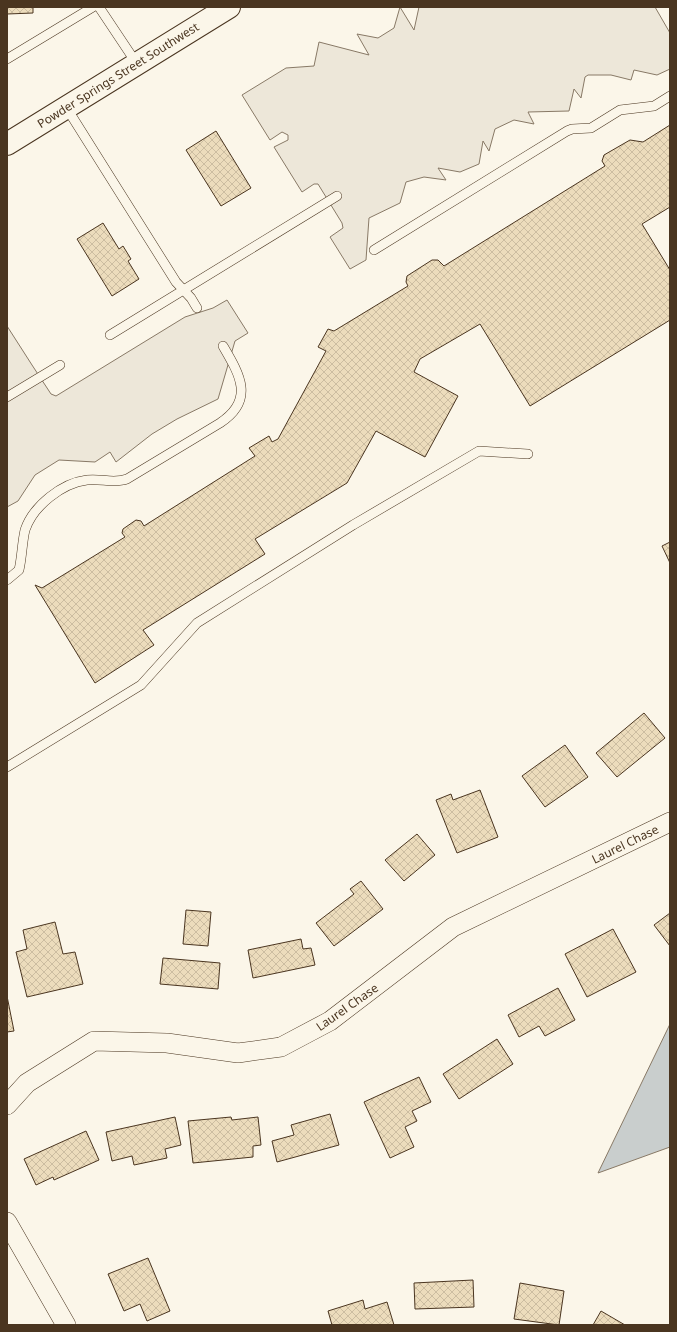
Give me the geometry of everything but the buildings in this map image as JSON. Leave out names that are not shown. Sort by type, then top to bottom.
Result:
[{"type":"main road","name":"Powder Springs Street Southwest","points":[[7,144],[229,7]]},
{"type":"street","name":"Laurel Chase","points":[[7,1105],[27,1083],[94,1041],[166,1043],[238,1053],[281,1047],[330,1021],[453,927],[670,822]]},
{"type":"street","points":[[7,1222],[66,1325]]},
{"type":"lane","points":[[7,59],[92,7]]},
{"type":"lane","points":[[99,7],[137,64]]},
{"type":"lane","points":[[374,250],[567,131],[572,129],[591,128],[620,110],[654,106],[670,96]]},
{"type":"lane","points":[[66,108],[176,282],[197,308]]},
{"type":"lane","points":[[110,335],[337,196]]},
{"type":"lane","points":[[7,580],[19,570],[23,539],[29,522],[40,507],[55,494],[62,489],[85,480],[115,482],[126,479],[220,423],[234,412],[242,389],[241,380],[223,346]]},
{"type":"lane","points":[[7,398],[60,365]]},
{"type":"lane","points":[[7,767],[141,685],[197,623],[353,525],[479,451],[528,454]]},
{"type":"shaded area","points":[[400,7],[414,30],[419,7],[655,7],[670,33],[670,69],[657,75],[634,70],[631,80],[611,75],[588,75],[585,77],[581,98],[574,89],[569,111],[528,112],[534,124],[514,120],[495,129],[489,151],[483,141],[479,164],[460,172],[438,168],[446,180],[424,177],[406,182],[400,203],[369,218],[366,260],[350,269],[330,237],[343,228],[342,223],[318,184],[314,184],[302,192],[274,147],[288,140],[288,135],[282,132],[270,140],[242,95],[286,68],[314,66],[319,42],[369,55],[357,34],[378,38],[394,28]]},
{"type":"shaded area","points":[[227,300],[248,333],[235,341],[218,399],[177,419],[152,434],[116,462],[110,452],[95,462],[59,460],[35,475],[18,501],[7,507],[7,326],[51,394],[56,396],[185,317],[213,308]]},
{"type":"shaded area","points":[[670,1024],[670,1147],[598,1173]]}]
